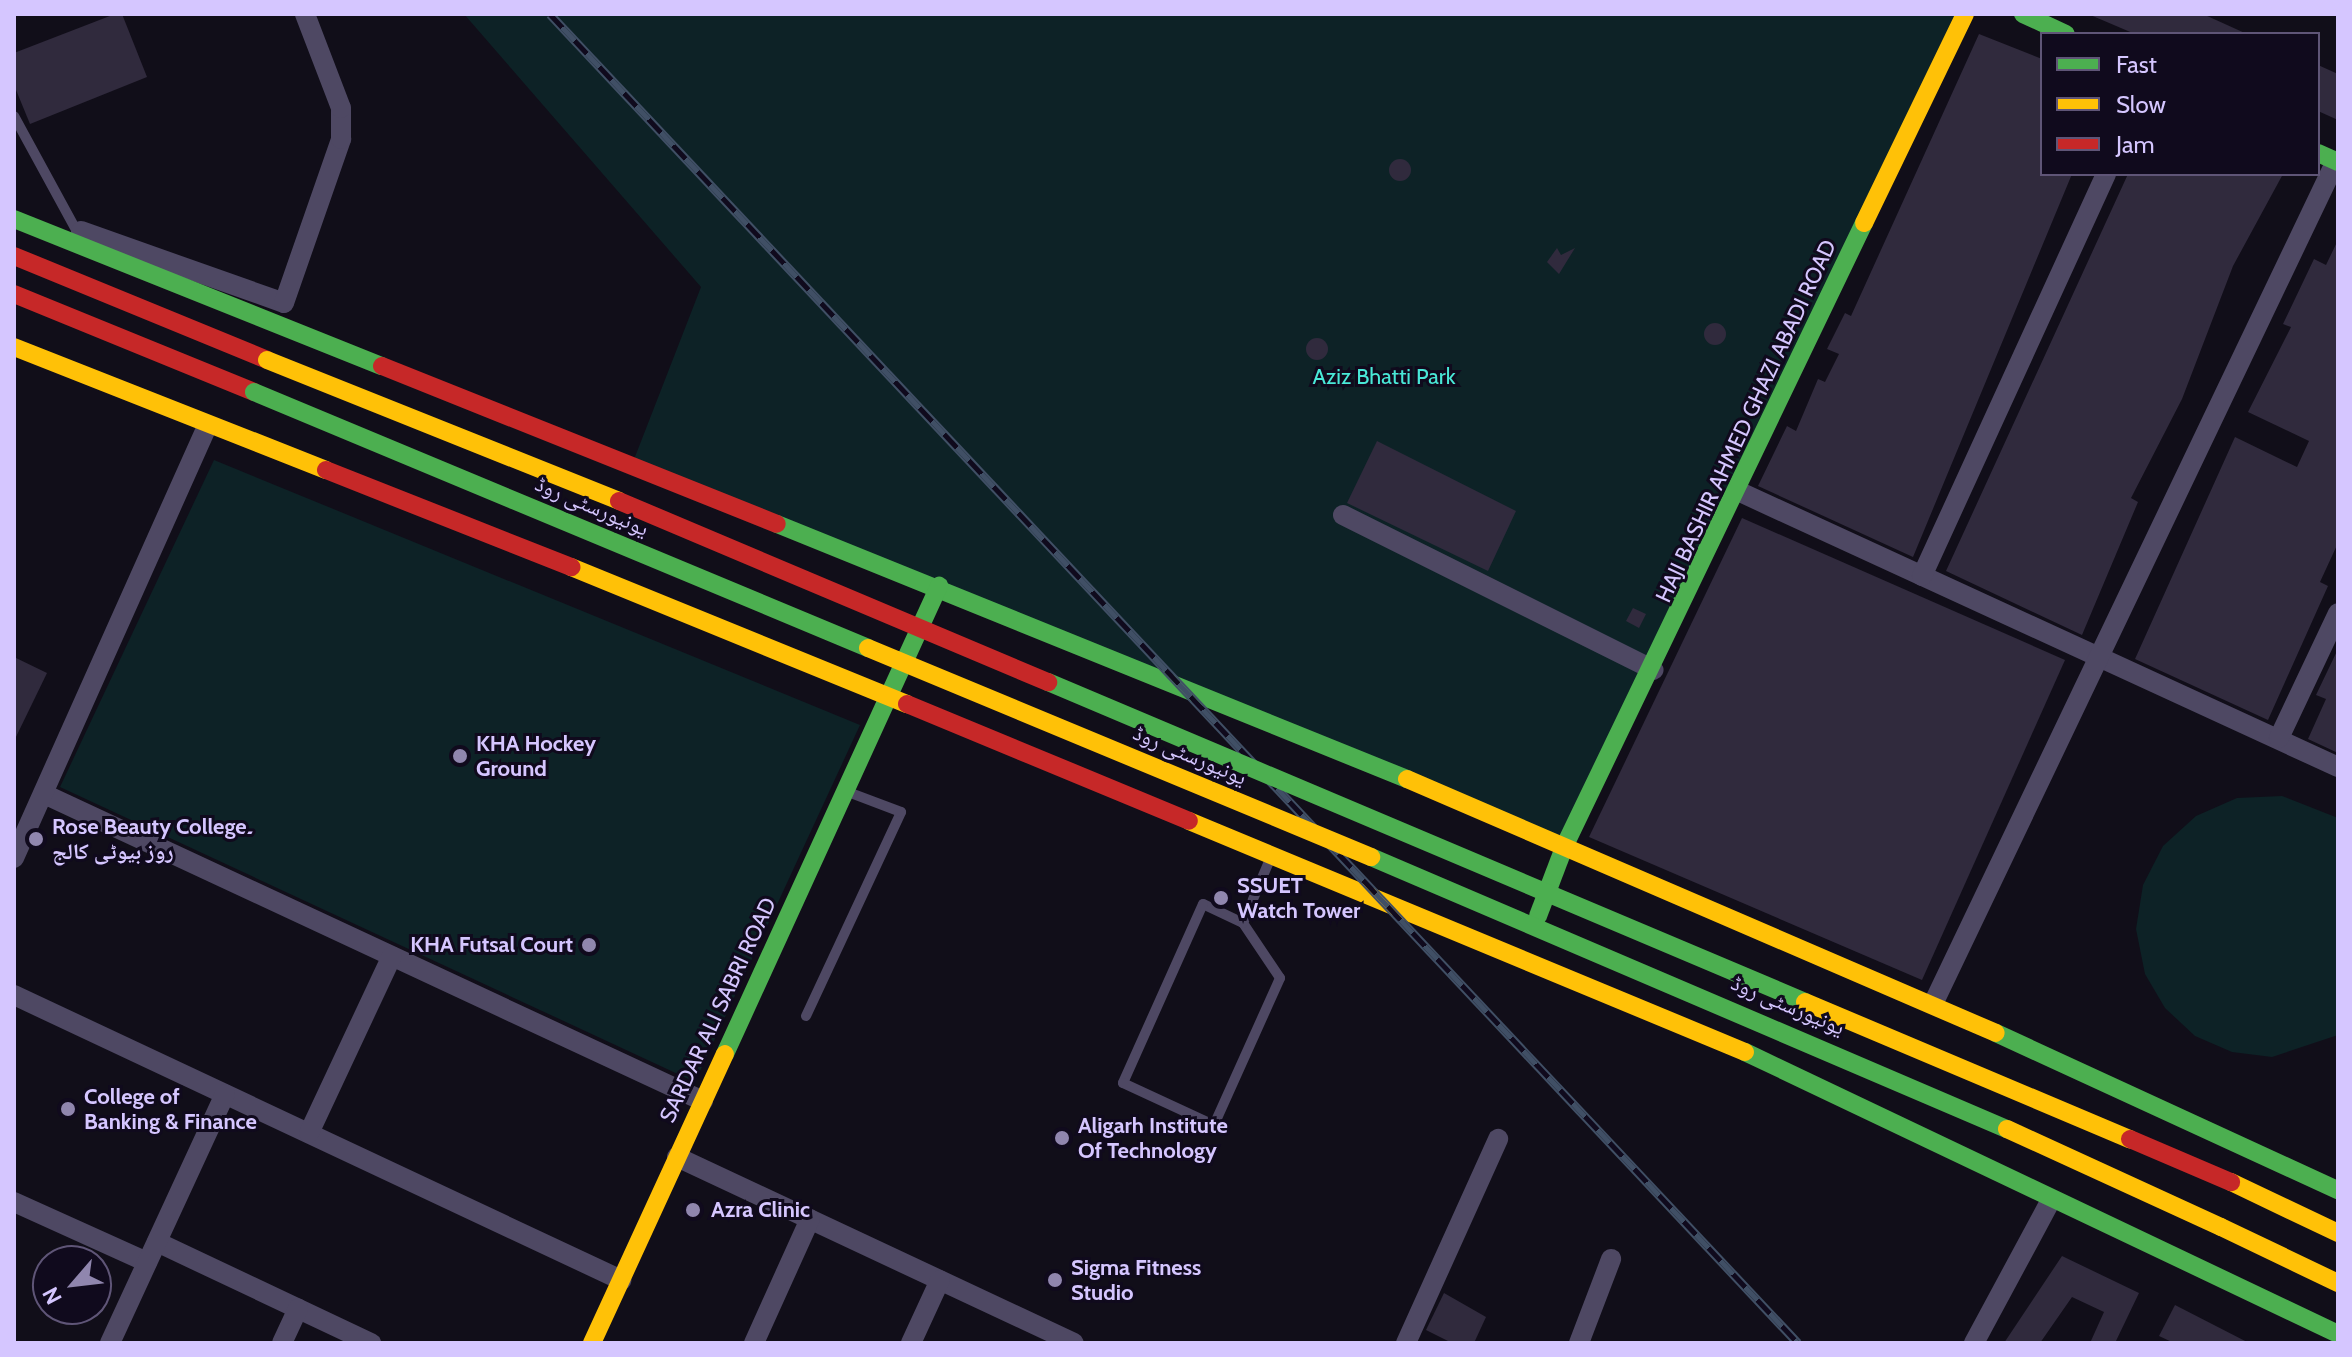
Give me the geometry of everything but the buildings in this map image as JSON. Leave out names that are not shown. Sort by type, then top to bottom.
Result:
[{"type":"street","points":[[276,323],[341,139],[341,108],[305,14]]},
{"type":"street","name":"HAJI BASHIR AHMED GHAZI ABADI ROAD","points":[[1521,959],[1565,845],[1740,492],[1965,14]]},
{"type":"street","points":[[2023,14],[2062,32]]},
{"type":"street","points":[[1933,1004],[2331,159]]},
{"type":"street","points":[[1922,576],[2105,176]]},
{"type":"street","points":[[14,218],[75,228],[284,303]]},
{"type":"street","points":[[14,218],[939,586],[1565,845],[1933,1004],[2338,1190]]},
{"type":"street","points":[[14,241],[22,260]]},
{"type":"street","name":"یونیورسٹی روڈ","points":[[22,260],[575,482],[2231,1182],[2338,1233]]},
{"type":"street","name":"یونیورسٹی روڈ","points":[[14,294],[1828,1047],[2338,1283]]},
{"type":"street","points":[[20,354],[889,698],[1270,859],[1762,1059],[2051,1200],[2338,1334]]},
{"type":"street","points":[[14,858],[207,426]]},
{"type":"street","points":[[1740,492],[2338,767]]},
{"type":"street","points":[[1343,515],[1654,670]]},
{"type":"street","name":"SARDAR ALI SABRI ROAD","points":[[592,1343],[939,586]]},
{"type":"street","points":[[2279,738],[2338,613]]},
{"type":"street","points":[[44,794],[703,1101]]},
{"type":"street","points":[[309,1133],[392,956]]},
{"type":"street","points":[[14,995],[621,1280]]},
{"type":"street","points":[[110,1343],[225,1094]]},
{"type":"street","points":[[1406,1343],[1498,1139]]},
{"type":"street","points":[[677,1157],[1064,1341]]},
{"type":"street","points":[[1974,1343],[2051,1200]]},
{"type":"street","points":[[14,1202],[147,1262]]},
{"type":"street","points":[[754,1343],[810,1219]]},
{"type":"street","points":[[157,1242],[371,1343]]},
{"type":"street","points":[[1579,1343],[1611,1259]]},
{"type":"street","points":[[911,1343],[940,1280]]},
{"type":"street","points":[[282,1343],[298,1308]]},
{"type":"lane","points":[[14,116],[75,228]]},
{"type":"lane","points":[[806,1016],[901,812],[846,791]]},
{"type":"lane","points":[[1243,923],[1270,859]]},
{"type":"lane","points":[[1203,904],[1243,923],[1280,978],[1214,1125],[1123,1083],[1203,904]]},
{"type":"green space","name":"Aziz Bhatti Park","points":[[464,14],[1964,14],[1568,846],[633,462],[701,287]]},
{"type":"green space","name":"KHA Hockey Ground","points":[[214,460],[860,725],[695,1082],[60,787]]},
{"type":"green space","points":[[2282,796],[2338,818],[2338,1035],[2272,1057],[2232,1052],[2195,1036],[2165,1008],[2145,974],[2136,929],[2143,885],[2163,846],[2196,816],[2237,798]]},
{"type":"railway","points":[[550,14],[1798,1343]]},
{"type":"traffic: fast","points":[[2023,14],[2062,32]]},
{"type":"traffic: fast","points":[[2320,154],[2338,162]]},
{"type":"traffic: fast","points":[[14,219],[382,366]]},
{"type":"traffic: fast","points":[[1538,916],[1565,845],[1864,223]]},
{"type":"traffic: fast","points":[[254,392],[868,648]]},
{"type":"traffic: fast","points":[[777,524],[1407,779]]},
{"type":"traffic: fast","points":[[725,1054],[939,586]]},
{"type":"traffic: fast","points":[[1048,682],[1805,1002]]},
{"type":"traffic: fast","points":[[1371,857],[2007,1129]]},
{"type":"traffic: fast","points":[[1996,1033],[2338,1190]]},
{"type":"traffic: fast","points":[[1745,1052],[2338,1334]]},
{"type":"traffic: slow","points":[[1864,223],[1965,14]]},
{"type":"traffic: slow","points":[[14,347],[326,470]]},
{"type":"traffic: slow","points":[[267,360],[619,501]]},
{"type":"traffic: slow","points":[[571,567],[907,704]]},
{"type":"traffic: slow","points":[[868,648],[1371,857]]},
{"type":"traffic: slow","points":[[1407,779],[1996,1033]]},
{"type":"traffic: slow","points":[[1189,821],[1745,1052]]},
{"type":"traffic: slow","points":[[1805,1002],[2130,1139]]},
{"type":"traffic: slow","points":[[592,1343],[725,1054]]},
{"type":"traffic: slow","points":[[2007,1129],[2221,1227]]},
{"type":"traffic: slow","points":[[2231,1182],[2338,1233]]},
{"type":"traffic: slow","points":[[2221,1227],[2338,1283]]},
{"type":"traffic: jam","points":[[14,256],[267,360]]},
{"type":"traffic: jam","points":[[14,294],[254,392]]},
{"type":"traffic: jam","points":[[382,366],[777,524]]},
{"type":"traffic: jam","points":[[326,470],[571,567]]},
{"type":"traffic: jam","points":[[619,501],[1048,682]]},
{"type":"traffic: jam","points":[[907,704],[1189,821]]},
{"type":"traffic: jam","points":[[2130,1139],[2231,1182]]},
{"type":"place","name":"KHA Hockey Ground","points":[[460,756]]},
{"type":"place","name":"Rose Beauty College۔ روز بیوٹی کالج","points":[[36,839]]},
{"type":"place","name":"SSUET Watch Tower","points":[[1221,898]]},
{"type":"place","name":"KHA Futsal Court","points":[[589,945]]},
{"type":"place","name":"College of Banking & Finance","points":[[68,1109]]},
{"type":"place","name":"Aligarh Institute Of Technology","points":[[1062,1138]]},
{"type":"place","name":"Azra Clinic","points":[[693,1210]]},
{"type":"place","name":"Sigma Fitness Studio","points":[[1055,1280]]}]
